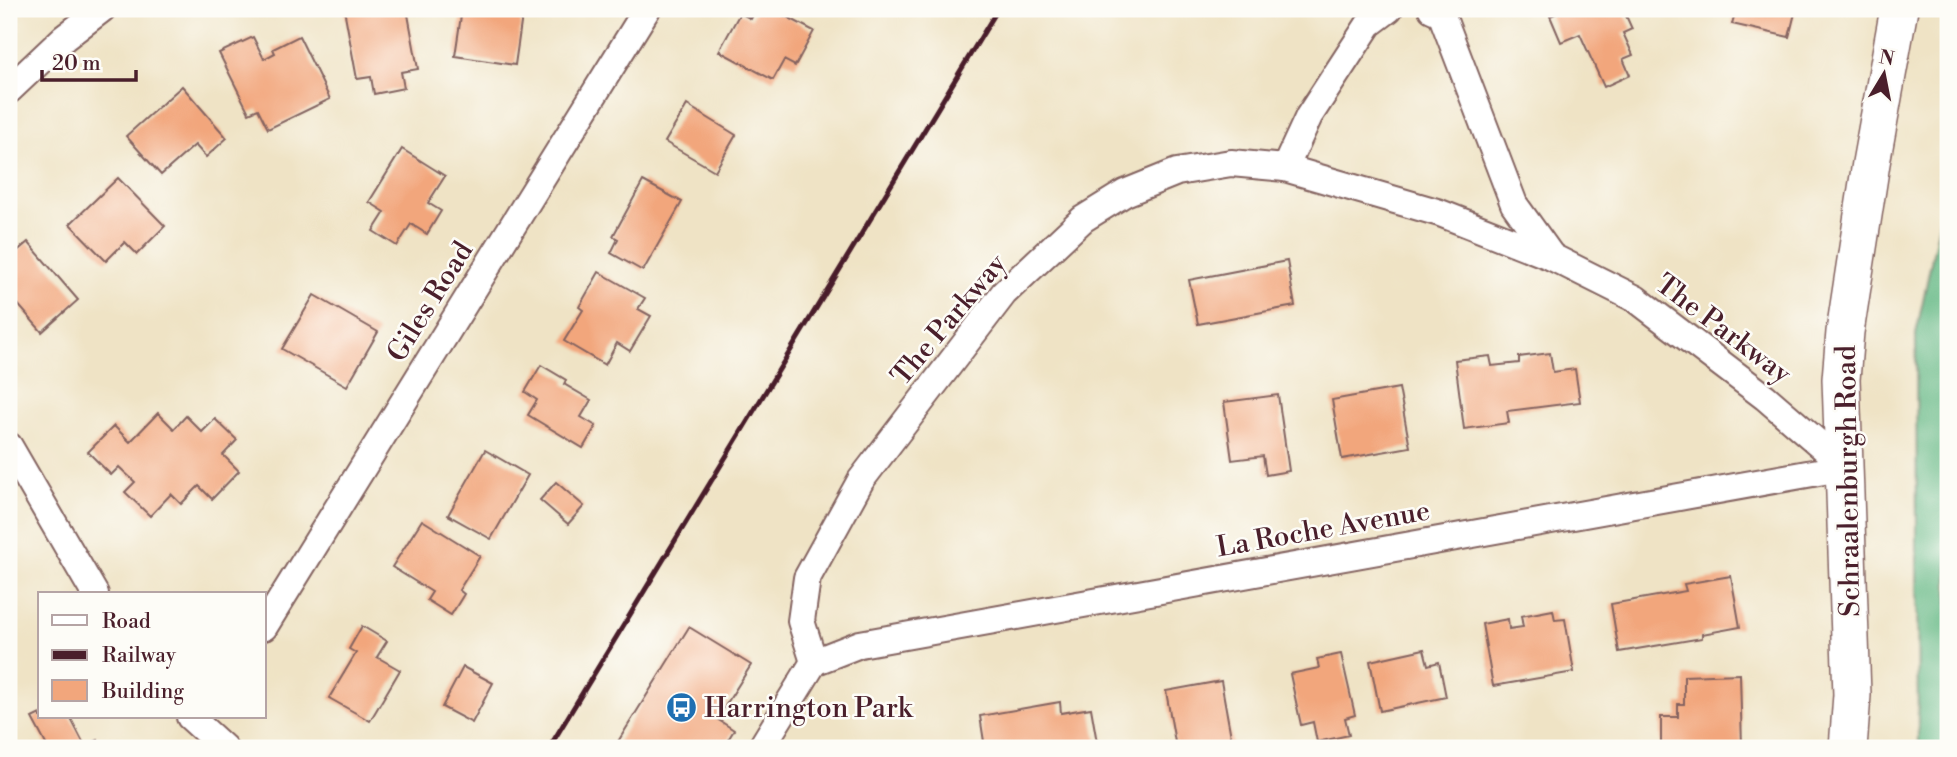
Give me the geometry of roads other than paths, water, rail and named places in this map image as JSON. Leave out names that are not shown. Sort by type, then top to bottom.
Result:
[{"type":"main road","name":"Schraalenburgh Road","points":[[1848,748],[1852,695],[1841,379],[1844,332],[1899,9]]},
{"type":"street","points":[[9,90],[64,38],[102,9]]},
{"type":"street","name":"Giles Road","points":[[266,624],[647,9]]},
{"type":"street","points":[[1285,167],[1309,116],[1369,24],[1389,9]]},
{"type":"street","name":"The Parkway","points":[[1432,9],[1441,13],[1453,41],[1514,204],[1552,257]]},
{"type":"street","name":"The Parkway","points":[[814,662],[801,621],[807,578],[861,480],[1004,293],[1083,219],[1125,192],[1177,172],[1231,163],[1285,167],[1440,213],[1552,257],[1636,299],[1765,397],[1846,467]]},
{"type":"street","points":[[9,446],[94,592]]},
{"type":"street","name":"La Roche Avenue","points":[[814,662],[860,644],[1846,467]]},
{"type":"street","points":[[761,748],[814,662]]},
{"type":"street","points":[[200,721],[224,748]]},
{"type":"railway","points":[[549,748],[998,9]]},
{"type":"place","name":"Harrington Park","points":[[681,707]]}]
